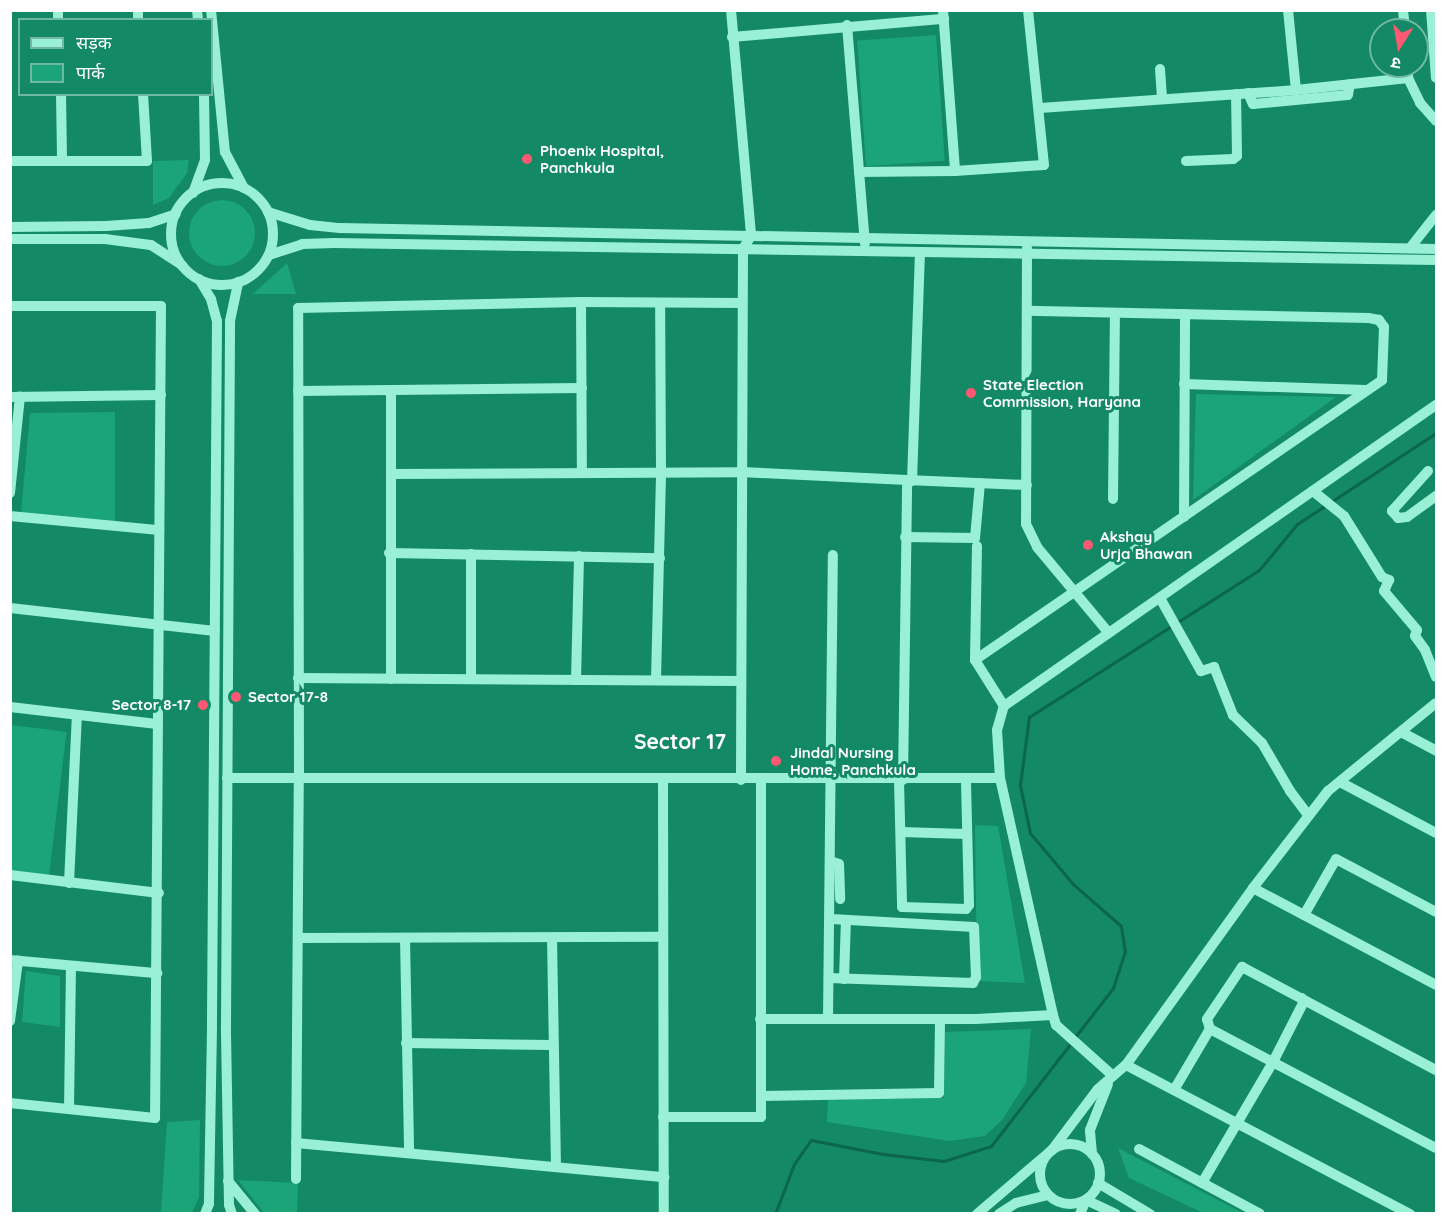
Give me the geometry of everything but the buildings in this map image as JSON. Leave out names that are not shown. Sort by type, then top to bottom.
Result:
[{"type":"street","points":[[731,10],[751,236],[743,249],[742,303],[741,780]]},
{"type":"street","points":[[859,172],[955,171],[1044,165],[1040,108],[1028,10]]},
{"type":"street","points":[[1288,10],[1296,90]]},
{"type":"street","points":[[1431,10],[1437,78]]},
{"type":"street","points":[[732,37],[943,15],[955,171]]},
{"type":"street","points":[[847,25],[866,251]]},
{"type":"street","points":[[213,30],[225,152],[244,188]]},
{"type":"street","points":[[1160,69],[1162,99]]},
{"type":"street","points":[[1040,108],[1296,90],[1408,78],[1420,104],[1437,121]]},
{"type":"street","points":[[1248,93],[1253,104],[1350,94],[1350,84]]},
{"type":"street","points":[[1186,161],[1233,159],[1237,156],[1236,94]]},
{"type":"street","points":[[61,96],[62,160]]},
{"type":"street","points":[[10,161],[147,161],[143,96]]},
{"type":"street","points":[[182,265],[172,238],[176,214],[193,193],[205,160],[204,96]]},
{"type":"street","points":[[193,193],[206,186],[224,184],[244,188],[256,196],[268,212],[273,233],[269,255],[255,273],[238,282],[217,284],[199,279]]},
{"type":"street","points":[[268,212],[310,225],[340,228],[1437,249]]},
{"type":"street","points":[[10,227],[138,224],[176,214]]},
{"type":"street","points":[[1410,248],[1437,215]]},
{"type":"street","points":[[10,239],[105,239],[151,245],[199,279],[211,299],[217,321],[212,1040],[209,1204],[205,1214]]},
{"type":"street","points":[[1027,242],[1026,524],[1037,547],[1109,633]]},
{"type":"street","points":[[269,255],[302,244],[334,243],[1437,260]]},
{"type":"street","points":[[920,252],[905,537],[901,780],[901,905],[904,909],[968,908],[966,779]]},
{"type":"street","points":[[232,1214],[229,1205],[228,1180],[230,321],[238,282]]},
{"type":"street","points":[[296,1179],[299,778],[298,308],[581,302],[742,303]]},
{"type":"street","points":[[581,302],[582,472]]},
{"type":"street","points":[[656,680],[661,471],[660,304]]},
{"type":"street","points":[[10,306],[161,306],[157,724],[159,893],[155,1118],[10,1103]]},
{"type":"street","points":[[975,660],[1382,380],[1384,327],[1379,320],[1027,311]]},
{"type":"street","points":[[1113,499],[1115,313]]},
{"type":"street","points":[[1184,517],[1185,314]]},
{"type":"street","points":[[1184,384],[1366,390]]},
{"type":"street","points":[[298,391],[582,388]]},
{"type":"street","points":[[391,391],[389,553],[391,679]]},
{"type":"street","points":[[10,493],[15,397],[161,395]]},
{"type":"street","points":[[1112,1075],[1056,1025],[1053,1015],[1000,778],[997,730],[1004,706],[1437,405]]},
{"type":"street","points":[[1428,471],[1392,511],[1398,518],[1407,517],[1437,496]]},
{"type":"street","points":[[391,474],[741,472],[1027,485]]},
{"type":"street","points":[[905,537],[975,538],[980,483]]},
{"type":"street","points":[[1314,491],[1344,516],[1382,577],[1389,580],[1384,591],[1417,630],[1415,636],[1425,650],[1437,677]]},
{"type":"street","points":[[10,516],[159,530]]},
{"type":"street","points":[[977,546],[975,660],[1004,706]]},
{"type":"street","points":[[389,553],[660,558]]},
{"type":"street","points":[[471,554],[471,679]]},
{"type":"street","points":[[828,1019],[831,919],[833,555]]},
{"type":"street","points":[[576,680],[579,556]]},
{"type":"street","points":[[1160,598],[1201,671],[1214,667],[1233,715],[1262,743],[1290,791],[1309,816]]},
{"type":"street","points":[[10,608],[215,631]]},
{"type":"street","points":[[298,678],[740,681]]},
{"type":"street","points":[[1116,1214],[1086,1200],[1062,1209],[1048,1195],[1040,1180],[1040,1172],[1046,1156],[1112,1075],[1126,1065],[1253,888],[1328,791],[1437,703]]},
{"type":"street","points":[[10,707],[157,724]]},
{"type":"street","points":[[69,883],[77,715]]},
{"type":"street","points":[[1401,732],[1437,751]]},
{"type":"street","points":[[228,778],[741,780],[1000,778]]},
{"type":"street","points":[[663,779],[664,1214]]},
{"type":"street","points":[[663,1117],[761,1117],[761,780]]},
{"type":"street","points":[[1340,782],[1437,833]]},
{"type":"street","points":[[901,832],[966,834]]},
{"type":"street","points":[[1304,915],[1336,859],[1437,912]]},
{"type":"street","points":[[830,861],[839,864],[840,899]]},
{"type":"street","points":[[10,875],[159,893]]},
{"type":"street","points":[[1253,888],[1437,985]]},
{"type":"street","points":[[829,978],[973,983],[976,977],[974,927],[831,919]]},
{"type":"street","points":[[844,979],[846,920]]},
{"type":"street","points":[[298,938],[663,937]]},
{"type":"street","points":[[405,938],[409,1153]]},
{"type":"street","points":[[552,938],[552,1045],[556,1167]]},
{"type":"street","points":[[10,1021],[14,961],[157,973]]},
{"type":"street","points":[[69,1109],[71,966]]},
{"type":"street","points":[[1437,1070],[1242,967],[1207,1019],[1210,1029],[1437,1148]]},
{"type":"street","points":[[1202,1183],[1273,1062],[1303,1003],[1302,998]]},
{"type":"street","points":[[760,1019],[940,1019],[1053,1015]]},
{"type":"street","points":[[761,1096],[939,1093],[940,1019]]},
{"type":"street","points":[[1174,1090],[1210,1029]]},
{"type":"street","points":[[406,1043],[552,1045]]},
{"type":"street","points":[[1126,1065],[1410,1214]]},
{"type":"street","points":[[1080,1214],[1086,1200],[1098,1183],[1099,1168],[1092,1154],[1090,1130],[1112,1075]]},
{"type":"street","points":[[296,1143],[664,1177]]},
{"type":"street","points":[[976,1214],[1052,1150],[1068,1144],[1085,1148],[1092,1154]]},
{"type":"street","points":[[1139,1149],[1260,1214]]},
{"type":"street","points":[[228,1180],[255,1214]]},
{"type":"street","points":[[1098,1183],[1150,1214]]},
{"type":"street","points":[[999,1214],[1016,1203],[1048,1195]]},
{"type":"green space","points":[[936,35],[945,161],[866,166],[857,41]]},
{"type":"green space","points":[[189,160],[187,173],[169,198],[153,205],[153,161]]},
{"type":"green space","points":[[215,200],[229,200],[241,205],[250,214],[255,233],[253,246],[246,257],[229,266],[215,266],[203,261],[194,252],[189,240],[189,226],[194,214],[203,205]]},
{"type":"green space","points":[[287,263],[296,294],[253,294]]},
{"type":"green space","points":[[1196,394],[1336,397],[1193,500]]},
{"type":"green space","points":[[115,412],[115,523],[21,514],[30,413]]},
{"type":"green space","points":[[11,725],[67,732],[49,878],[10,873]]},
{"type":"green space","points":[[975,825],[998,826],[1025,983],[977,981]]},
{"type":"green space","points":[[26,971],[60,976],[60,1027],[22,1022]]},
{"type":"green space","points":[[1031,1029],[1026,1083],[1002,1120],[985,1136],[949,1141],[827,1122],[828,1100],[944,1098],[945,1032]]},
{"type":"green space","points":[[200,1120],[199,1197],[192,1213],[161,1213],[167,1122]]},
{"type":"green space","points":[[1118,1148],[1243,1213],[1203,1213],[1129,1178]]},
{"type":"green space","points":[[238,1180],[298,1183],[297,1213],[264,1213]]},
{"type":"waterway","points":[[1075,1037],[1113,988],[1125,952],[1121,926],[1073,884],[1030,833],[1020,785],[1029,717],[1259,570],[1297,524],[1436,433]]},
{"type":"waterway","points":[[775,1214],[794,1164],[811,1140],[883,1154],[944,1161],[991,1146],[1071,1043]]},
{"type":"place","name":"Phoenix Hospital, Panchkula","points":[[527,159]]},
{"type":"place","name":"State Election Commission, Haryana","points":[[971,393]]},
{"type":"place","name":"Akshay Urja Bhawan","points":[[1088,545]]},
{"type":"place","name":"Sector 17-8","points":[[236,697]]},
{"type":"place","name":"Sector 8-17","points":[[203,705]]},
{"type":"place","name":"Jindal Nursing Home, Panchkula","points":[[776,761]]},
{"type":"district","name":"Sector 17","points":[[680,741]]}]
